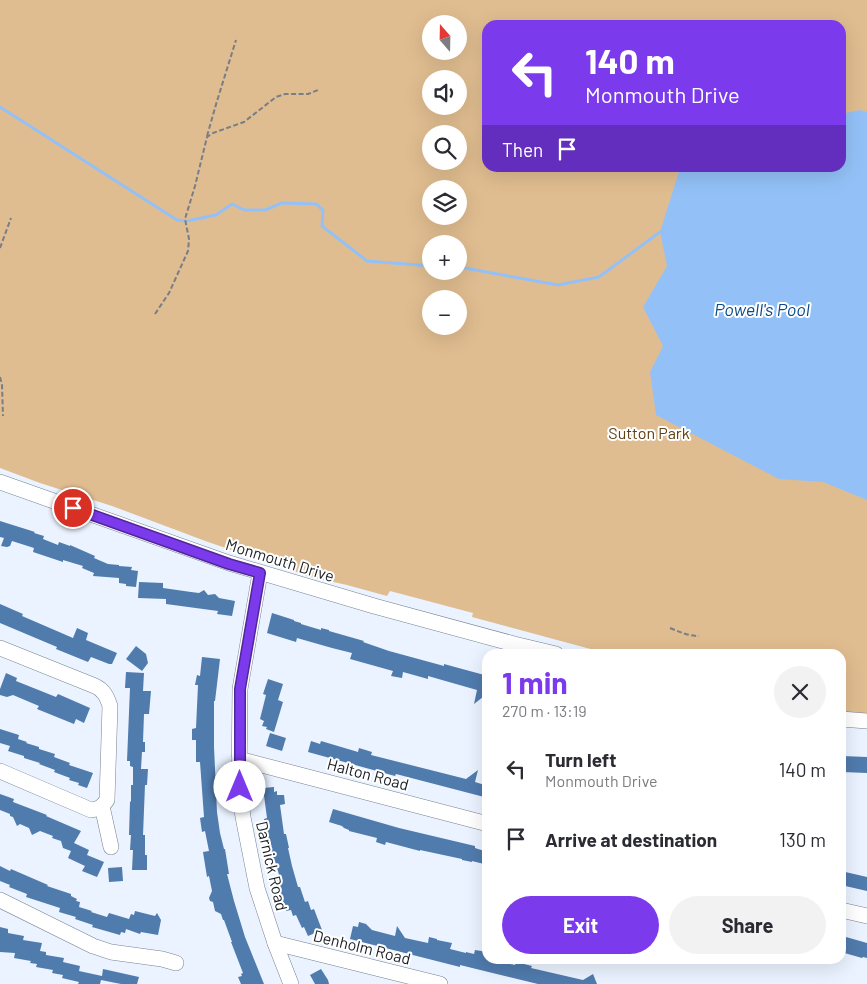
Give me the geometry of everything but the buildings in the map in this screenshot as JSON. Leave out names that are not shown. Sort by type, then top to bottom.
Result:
[{"type":"street","name":"Monmouth Drive","points":[[0,482],[229,564],[535,649]]},
{"type":"street","name":"Darnick Road","points":[[260,573],[240,689],[240,787],[252,869],[263,911],[292,984]]},
{"type":"street","points":[[0,648],[95,686],[101,689],[108,698],[110,706],[107,800],[102,806],[91,810],[0,771]]},
{"type":"street","points":[[846,720],[867,722]]},
{"type":"street","name":"Halton Road","points":[[239,759],[482,822]]},
{"type":"street","points":[[102,806],[111,846]]},
{"type":"street","points":[[0,900],[93,946],[111,952],[167,957]]},
{"type":"street","points":[[846,911],[867,916]]},
{"type":"street","name":"Denholm Road","points":[[275,943],[440,984]]},
{"type":"path","points":[[155,314],[169,293],[188,251],[189,240],[185,219],[217,101],[236,40]]},
{"type":"path","points":[[207,137],[212,133],[244,122],[276,97],[285,94],[308,94],[318,90]]},
{"type":"path","points":[[0,248],[11,218]]},
{"type":"path","points":[[0,377],[3,416]]},
{"type":"path","points":[[670,628],[683,634],[699,636]]},
{"type":"green space","name":"Sutton Park","points":[[0,0],[867,0],[867,714],[846,712],[846,649],[590,649],[472,617],[473,613],[390,591],[387,596],[311,577],[208,542],[112,506],[0,468]]},
{"type":"water","name":"Powell's Pool","points":[[860,110],[867,112],[867,500],[823,482],[779,479],[656,415],[650,372],[663,346],[643,307],[667,266],[660,232],[679,172],[846,172],[846,113]]},
{"type":"waterway","points":[[0,107],[177,220],[187,221],[216,215],[232,204],[244,210],[265,210],[282,203],[316,204],[323,210],[322,226],[367,261],[422,265]]},
{"type":"waterway","points":[[467,268],[558,285],[599,277],[660,232]]},
{"type":"route","points":[[73,508],[229,564],[260,573],[240,689],[240,787]]}]
